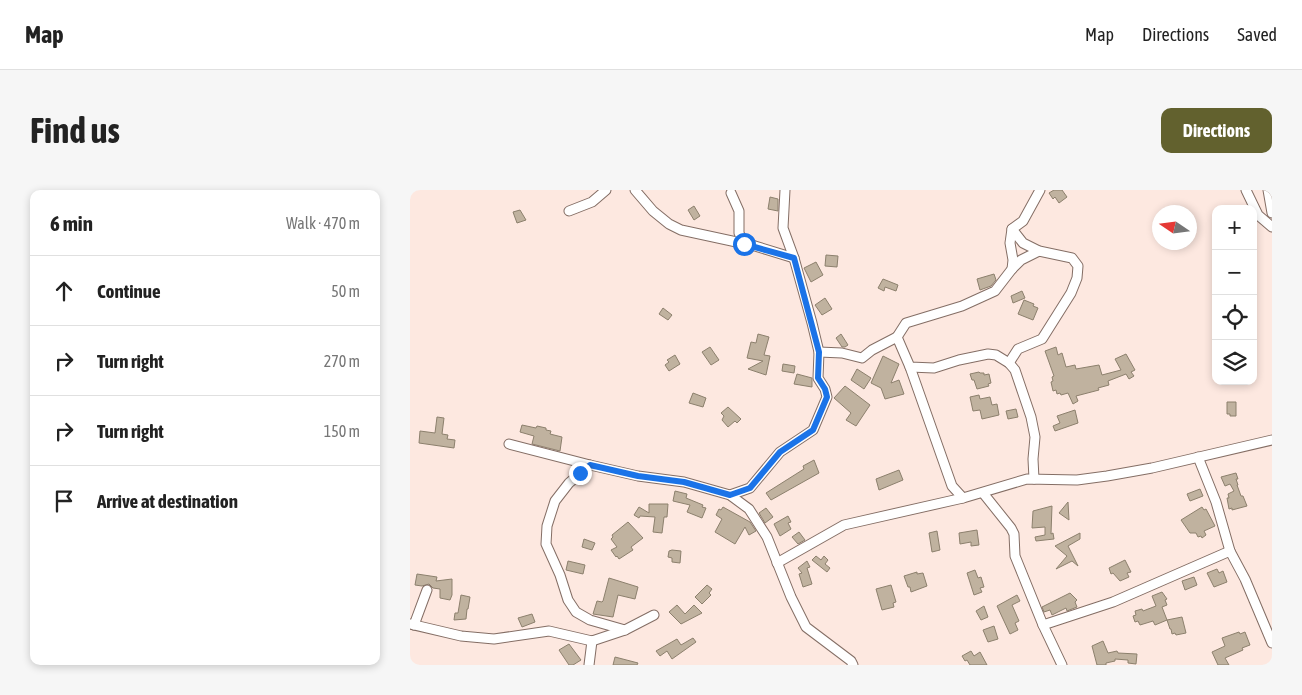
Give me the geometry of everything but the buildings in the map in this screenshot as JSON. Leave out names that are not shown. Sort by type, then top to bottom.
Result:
[{"type":"street","points":[[569,211],[592,202],[606,190]]},
{"type":"street","points":[[635,190],[653,211],[669,224],[681,230],[744,244],[794,258]]},
{"type":"street","points":[[730,495],[750,488],[780,452],[813,430],[827,397],[825,389],[818,378],[819,352],[794,258],[783,228],[785,190]]},
{"type":"street","points":[[1012,269],[1013,260],[1010,243],[1012,229],[1023,220],[1040,190]]},
{"type":"street","points":[[1246,190],[1258,215],[1272,227]]},
{"type":"street","points":[[1268,190],[1272,213]]},
{"type":"street","points":[[731,193],[738,209],[739,233],[744,244]]},
{"type":"street","points":[[1009,363],[1018,349],[1042,340],[1071,293],[1077,278],[1078,266],[1072,258],[1039,252],[1023,243],[1012,229]]},
{"type":"street","points":[[819,352],[842,353],[862,358],[872,350],[897,337],[906,323],[962,306],[995,292],[1021,260],[1039,252]]},
{"type":"street","points":[[897,337],[910,367],[952,486],[963,498]]},
{"type":"street","points":[[910,367],[934,368],[988,354],[996,355],[1009,363],[1014,370],[1031,417],[1035,437],[1034,479]]},
{"type":"street","points":[[777,563],[844,525],[963,498],[1027,478],[1077,480],[1152,468],[1272,440]]},
{"type":"street","points":[[509,444],[638,476],[684,482],[730,495],[749,509],[759,522],[772,547],[777,563],[806,627],[851,661],[853,665]]},
{"type":"street","points":[[1198,457],[1216,502],[1230,551],[1245,579],[1272,644]]},
{"type":"street","points":[[590,465],[569,483],[555,501],[547,526],[546,544],[560,575],[568,600],[576,612],[590,620],[625,630]]},
{"type":"street","points":[[983,492],[1014,534],[1015,556],[1043,625],[1062,665]]},
{"type":"street","points":[[1043,625],[1113,602],[1230,551]]},
{"type":"street","points":[[427,590],[412,625],[461,636],[494,639],[550,631],[592,640],[625,630],[654,615]]},
{"type":"street","points":[[589,665],[592,640]]},
{"type":"route","points":[[580,473],[590,465],[638,476],[684,482],[730,495],[750,488],[780,452],[813,430],[827,397],[825,389],[818,380],[819,352],[794,258],[744,244]]}]
